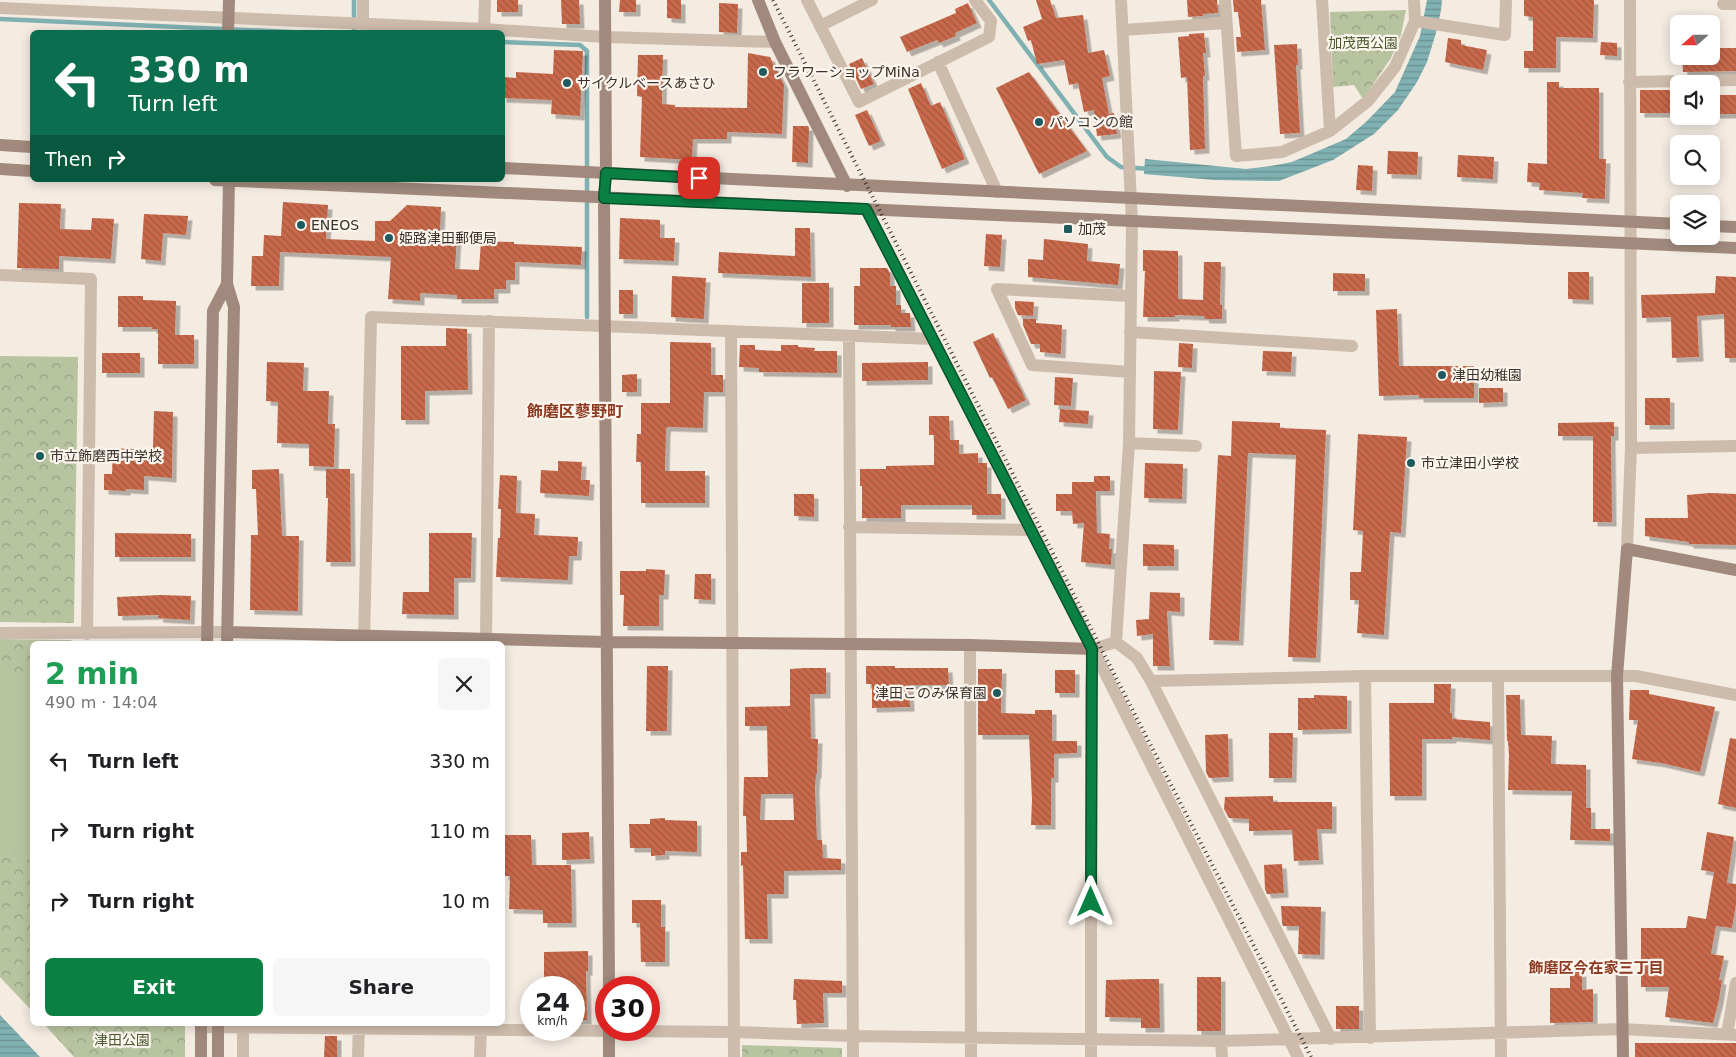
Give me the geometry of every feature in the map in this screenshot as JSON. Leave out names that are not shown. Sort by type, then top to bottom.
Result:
[{"type":"street","points":[[228,30],[229,0]]},
{"type":"street","points":[[363,0],[363,24]]},
{"type":"street","points":[[484,0],[484,29]]},
{"type":"street","points":[[605,0],[606,173],[604,198],[609,976]]},
{"type":"street","points":[[758,0],[775,42],[847,186]]},
{"type":"street","points":[[807,0],[859,102],[989,37],[991,21],[975,0]]},
{"type":"street","points":[[820,26],[872,0]]},
{"type":"street","points":[[1116,642],[1129,443],[1132,222],[1121,0]]},
{"type":"street","points":[[1225,0],[1236,156],[1282,152],[1330,131],[1368,101],[1395,66],[1415,21],[1414,0]]},
{"type":"street","points":[[1322,0],[1330,131]]},
{"type":"street","points":[[1415,21],[1505,35],[1506,0]]},
{"type":"street","points":[[1623,1057],[1617,676],[1627,549],[1631,448],[1630,0]]},
{"type":"street","points":[[0,8],[82,6],[228,18],[499,30]]},
{"type":"street","points":[[1122,30],[1226,23]]},
{"type":"street","points":[[505,30],[605,37],[775,42]]},
{"type":"street","points":[[938,62],[997,192]]},
{"type":"street","points":[[1630,82],[1736,80]]},
{"type":"street","points":[[0,145],[30,147]]},
{"type":"street","points":[[505,168],[847,186],[1670,224]]},
{"type":"street","points":[[0,169],[30,171]]},
{"type":"street","points":[[227,638],[234,307],[227,284],[229,182]]},
{"type":"street","points":[[271,182],[1736,248]]},
{"type":"street","points":[[866,209],[1092,649],[1298,1057]]},
{"type":"street","points":[[1720,226],[1736,227]]},
{"type":"street","points":[[0,276],[91,279],[87,634]]},
{"type":"street","points":[[207,637],[213,310],[227,284]]},
{"type":"street","points":[[1130,296],[998,289],[1032,365],[1130,372]]},
{"type":"street","points":[[365,640],[371,317],[489,320],[933,339]]},
{"type":"street","points":[[0,633],[486,641],[489,320]]},
{"type":"street","points":[[732,331],[734,1057]]},
{"type":"street","points":[[1130,332],[1352,346]]},
{"type":"street","points":[[849,336],[853,1057]]},
{"type":"street","points":[[1129,443],[1196,446]]},
{"type":"street","points":[[1631,448],[1736,446]]},
{"type":"street","points":[[849,527],[1031,530]]},
{"type":"street","points":[[1627,549],[1736,570]]},
{"type":"street","points":[[505,641],[970,645],[1092,649],[1116,642]]},
{"type":"street","points":[[1116,642],[1137,658],[1151,681],[1331,1039]]},
{"type":"street","points":[[970,645],[971,1057]]},
{"type":"street","points":[[1091,1057],[1092,649]]},
{"type":"street","points":[[1151,681],[1365,676],[1636,676],[1736,695]]},
{"type":"street","points":[[1365,676],[1370,1038]]},
{"type":"street","points":[[1498,676],[1501,1057]]},
{"type":"street","points":[[660,1031],[853,1036],[1222,1041],[1622,1029],[1732,1034],[1736,983]]},
{"type":"street","points":[[201,1026],[201,1057]]},
{"type":"street","points":[[218,1026],[218,1057]]},
{"type":"street","points":[[230,1026],[481,1027],[595,1030]]},
{"type":"street","points":[[358,1057],[359,1026]]},
{"type":"street","points":[[243,1027],[243,1057]]},
{"type":"street","points":[[480,1057],[481,1027]]},
{"type":"street","points":[[609,1041],[609,1057]]},
{"type":"street","points":[[1222,1041],[1222,1057]]},
{"type":"green space","name":"加茂西公園","points":[[1406,10],[1401,35],[1391,58],[1363,99],[1354,85],[1333,87],[1330,12]]},
{"type":"green space","name":"市立飾磨西中学校","points":[[0,356],[78,357],[74,623],[0,622]]},
{"type":"green space","points":[[0,639],[71,640],[30,641],[30,1009],[0,977]]},
{"type":"green space","points":[[0,676],[30,677],[30,860],[0,840]]},
{"type":"green space","name":"津田公園","points":[[46,1026],[185,1026],[185,1057],[74,1057]]},
{"type":"green space","points":[[742,1045],[842,1048],[842,1057],[742,1057]]},
{"type":"water","points":[[1427,0],[1442,0],[1441,10],[1427,62],[1417,82],[1398,110],[1374,134],[1333,160],[1279,181],[1214,180],[1144,174],[1145,159],[1246,169],[1292,162],[1346,139],[1367,121],[1395,92],[1420,36]]},
{"type":"water","points":[[0,1015],[40,1057],[0,1057]]},
{"type":"building","points":[[497,0],[518,0],[518,12],[497,12]]},
{"type":"building","points":[[561,0],[579,0],[580,24],[562,24]]},
{"type":"building","points":[[620,0],[636,0],[636,12],[619,12]]},
{"type":"building","points":[[667,0],[681,0],[681,19],[667,18]]},
{"type":"building","points":[[1036,0],[1050,0],[1056,18],[1083,15],[1088,53],[1104,50],[1110,76],[1102,78],[1109,114],[1114,113],[1117,134],[1097,136],[1094,110],[1084,112],[1078,83],[1069,85],[1064,60],[1037,64],[1031,40],[1028,41],[1023,27],[1042,19]]},
{"type":"building","points":[[1187,0],[1217,0],[1218,13],[1188,17]]},
{"type":"building","points":[[1233,0],[1261,0],[1265,50],[1237,52],[1236,37],[1241,37],[1238,12],[1234,12]]},
{"type":"building","points":[[1524,0],[1594,0],[1593,38],[1556,37],[1556,68],[1524,68],[1524,51],[1533,51],[1533,17],[1524,16]]},
{"type":"building","points":[[719,3],[738,4],[737,33],[719,32]]},
{"type":"building","points":[[968,3],[977,23],[955,33],[956,36],[939,43],[937,40],[907,52],[900,37],[956,13],[955,9]]},
{"type":"building","points":[[1204,33],[1206,53],[1203,53],[1205,76],[1203,76],[1205,149],[1190,150],[1187,77],[1181,78],[1178,37]]},
{"type":"building","points":[[1448,38],[1461,40],[1461,45],[1487,50],[1483,70],[1445,62]]},
{"type":"building","points":[[1601,42],[1617,43],[1617,56],[1600,55]]},
{"type":"building","points":[[1297,44],[1298,65],[1296,65],[1300,133],[1280,134],[1274,45]]},
{"type":"building","points":[[1720,48],[1736,48],[1736,71],[1683,72],[1683,65],[1720,65]]},
{"type":"building","name":"サイクルベースあさひ","points":[[554,50],[583,51],[580,116],[551,114],[552,100],[505,98],[505,77],[516,78],[516,72],[553,74]]},
{"type":"building","points":[[748,53],[770,57],[784,85],[782,134],[727,132],[727,139],[693,139],[692,160],[640,157],[642,97],[637,96],[638,55],[663,55],[662,104],[675,105],[675,107],[747,108]]},
{"type":"building","points":[[862,58],[874,84],[861,89],[849,64]]},
{"type":"building","points":[[1029,72],[1087,151],[1039,174],[996,88]]},
{"type":"building","points":[[1547,82],[1559,82],[1559,88],[1599,88],[1599,159],[1606,159],[1605,199],[1582,198],[1583,193],[1539,190],[1540,183],[1527,182],[1528,163],[1547,164]]},
{"type":"building","points":[[921,83],[931,106],[940,102],[965,159],[942,169],[908,89]]},
{"type":"building","points":[[1640,90],[1670,90],[1670,113],[1640,113]]},
{"type":"building","points":[[1720,95],[1736,95],[1736,114],[1720,114]]},
{"type":"building","points":[[867,110],[881,141],[869,146],[855,115]]},
{"type":"building","points":[[793,126],[808,126],[809,128],[808,163],[792,162]]},
{"type":"building","points":[[1388,151],[1418,152],[1417,175],[1387,174]]},
{"type":"building","points":[[1458,155],[1494,157],[1493,179],[1457,177]]},
{"type":"building","points":[[1358,165],[1373,166],[1372,191],[1356,190]]},
{"type":"building","points":[[283,202],[328,205],[326,239],[375,241],[375,221],[390,221],[407,205],[441,207],[440,235],[457,236],[455,269],[479,270],[481,241],[582,247],[581,265],[515,262],[515,280],[506,280],[506,289],[494,289],[494,299],[457,299],[457,295],[420,293],[420,301],[388,299],[391,257],[280,252],[279,286],[251,286],[252,256],[263,256],[264,235],[281,236]]},
{"type":"building","points":[[19,203],[61,204],[60,229],[91,230],[92,218],[114,219],[111,259],[59,256],[59,269],[17,268]]},
{"type":"building","points":[[144,214],[188,216],[186,235],[163,233],[161,261],[141,259]]},
{"type":"building","points":[[620,218],[660,220],[660,238],[675,238],[674,261],[619,259]]},
{"type":"building","points":[[795,228],[810,228],[811,277],[718,273],[719,252],[795,256]]},
{"type":"building","points":[[986,234],[1002,235],[1000,267],[984,266]]},
{"type":"building","points":[[1044,239],[1088,244],[1087,261],[1120,264],[1118,285],[1028,277],[1028,259],[1043,260]]},
{"type":"building","points":[[1143,250],[1178,251],[1178,299],[1203,300],[1204,262],[1221,262],[1220,305],[1222,305],[1222,319],[1175,315],[1175,317],[1143,317],[1145,271],[1143,271]]},
{"type":"building","points":[[860,268],[887,268],[890,273],[890,286],[896,286],[896,305],[901,305],[901,313],[910,313],[911,327],[854,325],[854,286],[860,286]]},
{"type":"building","points":[[1568,272],[1589,272],[1589,300],[1568,299]]},
{"type":"building","points":[[1333,273],[1365,274],[1365,291],[1333,291]]},
{"type":"building","points":[[672,276],[706,278],[704,319],[671,317]]},
{"type":"building","points":[[1716,276],[1736,277],[1736,358],[1725,358],[1724,314],[1697,316],[1699,357],[1672,358],[1671,317],[1642,318],[1641,295],[1715,293]]},
{"type":"building","points":[[802,283],[829,283],[829,323],[802,323]]},
{"type":"building","points":[[619,290],[633,290],[633,314],[619,314]]},
{"type":"building","points":[[118,296],[143,296],[143,300],[176,301],[175,335],[194,335],[194,364],[158,364],[158,329],[152,329],[152,327],[118,327]]},
{"type":"building","points":[[1015,301],[1034,302],[1033,316],[1018,315]]},
{"type":"building","points":[[1397,309],[1399,366],[1474,366],[1474,398],[1419,398],[1419,395],[1379,396],[1376,310]]},
{"type":"building","points":[[1023,319],[1036,319],[1036,323],[1062,325],[1061,354],[1040,352],[1040,344],[1031,344],[1023,325]]},
{"type":"building","points":[[446,328],[467,329],[468,390],[425,391],[425,420],[401,420],[401,346],[446,346]]},
{"type":"building","points":[[993,333],[1026,400],[1008,409],[992,377],[990,378],[973,342]]},
{"type":"building","points":[[670,342],[711,343],[711,375],[723,375],[723,392],[704,392],[703,428],[667,427],[666,429],[665,471],[705,471],[705,503],[641,503],[641,462],[636,462],[637,434],[641,434],[641,403],[670,403]]},
{"type":"building","points":[[1179,343],[1193,344],[1192,368],[1178,367]]},
{"type":"building","points":[[740,345],[755,345],[755,350],[781,351],[781,345],[798,345],[798,347],[815,348],[814,351],[837,351],[837,373],[759,372],[759,368],[739,367]]},
{"type":"building","points":[[1263,351],[1292,352],[1291,372],[1262,371]]},
{"type":"building","points":[[102,353],[140,353],[140,373],[102,373]]},
{"type":"building","points":[[267,362],[304,363],[303,391],[329,391],[328,424],[335,424],[334,467],[309,466],[309,444],[277,443],[278,402],[266,401]]},
{"type":"building","points":[[928,362],[928,380],[862,381],[862,363]]},
{"type":"building","points":[[1154,371],[1181,372],[1178,430],[1153,429]]},
{"type":"building","points":[[637,374],[637,392],[622,392],[622,375]]},
{"type":"building","points":[[1055,377],[1073,378],[1071,406],[1054,405]]},
{"type":"building","points":[[1479,388],[1503,388],[1503,402],[1479,403]]},
{"type":"building","points":[[1645,398],[1670,398],[1670,425],[1645,425]]},
{"type":"building","points":[[1060,409],[1089,411],[1088,424],[1059,422]]},
{"type":"building","points":[[154,411],[173,412],[172,478],[144,476],[144,490],[104,490],[104,474],[112,474],[113,448],[150,450],[153,447]]},
{"type":"building","points":[[929,416],[949,416],[950,440],[959,440],[959,454],[978,453],[978,463],[987,463],[987,494],[1001,494],[1001,515],[972,515],[972,505],[901,505],[901,518],[862,518],[860,469],[886,469],[886,466],[934,465],[934,435],[929,435]]},
{"type":"building","points":[[1232,421],[1280,423],[1280,428],[1326,430],[1316,658],[1288,657],[1296,455],[1248,453],[1239,641],[1209,640],[1218,455],[1231,456]]},
{"type":"building","points":[[1614,422],[1614,436],[1611,436],[1612,522],[1593,522],[1593,436],[1558,436],[1558,423]]},
{"type":"building","points":[[1358,434],[1407,437],[1401,533],[1390,532],[1384,635],[1357,633],[1359,600],[1350,600],[1350,572],[1361,572],[1363,531],[1353,530]]},
{"type":"building","points":[[558,461],[582,462],[581,480],[590,480],[589,496],[540,493],[541,470],[558,471]]},
{"type":"building","points":[[1145,463],[1183,464],[1182,499],[1144,498]]},
{"type":"building","points":[[279,469],[282,536],[299,536],[298,611],[250,610],[251,535],[258,535],[256,489],[252,489],[252,470]]},
{"type":"building","points":[[326,469],[350,469],[351,562],[326,562],[328,498],[326,498]]},
{"type":"building","points":[[500,475],[517,476],[516,513],[535,514],[534,535],[578,537],[577,556],[569,556],[568,580],[496,577],[498,538],[500,538],[501,509],[498,509]]},
{"type":"building","points":[[1094,476],[1110,476],[1110,491],[1096,491],[1097,533],[1110,534],[1109,549],[1112,549],[1111,565],[1081,562],[1084,523],[1073,524],[1072,511],[1056,511],[1056,494],[1072,494],[1072,482],[1094,482]]},
{"type":"building","points":[[1710,493],[1736,494],[1736,545],[1689,544],[1689,542],[1645,536],[1645,518],[1688,518],[1687,495]]},
{"type":"building","points":[[794,494],[814,494],[814,517],[794,516]]},
{"type":"building","points":[[115,533],[191,534],[191,557],[115,557]]},
{"type":"building","points":[[429,533],[472,533],[471,578],[454,578],[454,615],[402,614],[403,592],[429,592]]},
{"type":"building","points":[[1143,544],[1174,545],[1174,566],[1143,566]]},
{"type":"building","points":[[646,569],[665,570],[664,595],[659,595],[659,626],[623,626],[624,595],[620,595],[620,571],[646,571]]},
{"type":"building","points":[[695,574],[711,574],[711,600],[694,599]]},
{"type":"building","points":[[1150,592],[1180,593],[1180,612],[1167,611],[1170,666],[1153,666],[1153,634],[1137,636],[1136,620],[1149,619]]},
{"type":"building","points":[[191,596],[190,620],[158,618],[159,615],[118,616],[117,597]]},
{"type":"building","points":[[647,666],[668,666],[667,731],[646,731]]},
{"type":"building","points":[[866,666],[948,668],[949,685],[909,685],[910,707],[872,708],[872,684],[866,684]]},
{"type":"building","points":[[826,668],[826,694],[810,694],[811,739],[818,739],[815,788],[817,840],[822,840],[823,858],[841,859],[841,870],[784,871],[784,894],[767,894],[768,939],[745,939],[743,865],[741,866],[741,852],[747,852],[746,816],[743,816],[744,777],[768,777],[767,726],[745,726],[745,707],[790,706],[790,669]],"holes":[[[761,794],[793,794],[794,820],[760,820]]]},
{"type":"building","points":[[978,669],[1002,669],[1001,713],[1035,714],[1035,710],[1052,710],[1052,741],[1077,741],[1077,753],[1054,754],[1054,778],[1051,778],[1051,825],[1031,825],[1032,800],[1029,735],[978,735]]},
{"type":"building","points":[[1055,670],[1075,670],[1075,693],[1055,693]]},
{"type":"building","points":[[1434,684],[1451,684],[1450,713],[1452,713],[1452,719],[1490,722],[1490,740],[1452,737],[1452,739],[1422,739],[1422,796],[1390,796],[1389,703],[1434,703]]},
{"type":"building","points":[[1630,690],[1649,690],[1649,694],[1715,707],[1700,772],[1661,763],[1632,759],[1638,720],[1629,720]]},
{"type":"building","points":[[1314,695],[1347,696],[1347,729],[1298,730],[1298,698],[1314,698]]},
{"type":"building","points":[[1506,695],[1520,695],[1521,735],[1552,736],[1551,764],[1586,765],[1586,808],[1591,808],[1591,829],[1610,829],[1610,841],[1570,840],[1572,791],[1508,790],[1509,755]]},
{"type":"building","points":[[1269,733],[1293,733],[1292,778],[1269,778]]},
{"type":"building","points":[[1228,734],[1229,777],[1209,778],[1206,772],[1205,735]]},
{"type":"building","points":[[1730,738],[1736,739],[1736,808],[1718,804]]},
{"type":"building","points":[[1273,796],[1273,802],[1332,802],[1332,829],[1317,829],[1319,860],[1294,861],[1292,830],[1249,831],[1249,819],[1229,818],[1224,809],[1225,797]]},
{"type":"building","points":[[665,818],[665,820],[697,821],[697,852],[665,851],[665,855],[651,856],[651,848],[630,848],[629,824],[650,824],[650,819]]},
{"type":"building","points":[[589,832],[590,859],[562,860],[562,833]]},
{"type":"building","points":[[1707,832],[1734,837],[1727,883],[1736,884],[1736,904],[1732,928],[1716,926],[1711,954],[1724,956],[1719,980],[1722,980],[1719,1000],[1713,1023],[1665,1017],[1669,987],[1641,987],[1641,928],[1686,928],[1688,916],[1706,919],[1714,872],[1701,870]]},
{"type":"building","points":[[505,835],[531,835],[532,865],[571,865],[572,923],[543,923],[543,910],[509,909],[510,876],[505,876]]},
{"type":"building","points":[[1282,864],[1284,893],[1267,894],[1264,865]]},
{"type":"building","points":[[632,900],[661,900],[661,927],[665,927],[665,962],[641,962],[640,923],[632,923]]},
{"type":"building","points":[[1281,906],[1321,907],[1320,955],[1298,954],[1299,926],[1283,926]]},
{"type":"building","points":[[588,951],[588,971],[586,971],[587,1020],[585,1020],[585,976],[544,976],[544,952]]},
{"type":"building","points":[[1570,972],[1582,972],[1582,990],[1593,989],[1593,1022],[1550,1023],[1550,988],[1570,988]]},
{"type":"building","points":[[1197,977],[1221,977],[1221,1031],[1197,1031]]},
{"type":"building","points":[[794,979],[842,981],[842,993],[823,993],[824,1023],[797,1024],[796,1000],[793,1000]]},
{"type":"building","points":[[1159,979],[1160,1028],[1141,1028],[1141,1018],[1105,1017],[1106,980]]},
{"type":"building","points":[[1336,1006],[1359,1006],[1359,1029],[1336,1029]]},
{"type":"building","points":[[325,1036],[337,1036],[337,1057],[324,1057]]},
{"type":"building","points":[[1635,1043],[1736,1043],[1736,1057],[1635,1057]]},
{"type":"waterway","points":[[354,0],[354,30]]},
{"type":"waterway","points":[[989,0],[1107,157],[1121,167],[1150,169]]},
{"type":"waterway","points":[[0,19],[246,30]]},
{"type":"waterway","points":[[505,42],[580,45],[587,51],[587,317]]},
{"type":"railway","points":[[773,0],[1113,672],[1311,1057]]},
{"type":"place","name":"フラワーショップMiNa","points":[[763,72]]},
{"type":"place","name":"サイクルベースあさひ","points":[[567,83]]},
{"type":"place","name":"パソコンの館","points":[[1039,122]]},
{"type":"place","name":"ENEOS","points":[[301,225]]},
{"type":"place","name":"加茂","points":[[1068,229]]},
{"type":"place","name":"姫路津田郵便局","points":[[389,238]]},
{"type":"place","name":"津田幼稚園","points":[[1442,375]]},
{"type":"place","name":"市立飾磨西中学校","points":[[40,456]]},
{"type":"place","name":"市立津田小学校","points":[[1411,463]]},
{"type":"place","name":"津田このみ保育園","points":[[997,693]]},
{"type":"district","name":"飾磨区蓼野町","points":[[575,411]]},
{"type":"district","name":"飾磨区今在家三丁目","points":[[1596,968]]},
{"type":"route","points":[[699,178],[606,173],[604,198],[866,209],[1092,649],[1091,902]]}]
